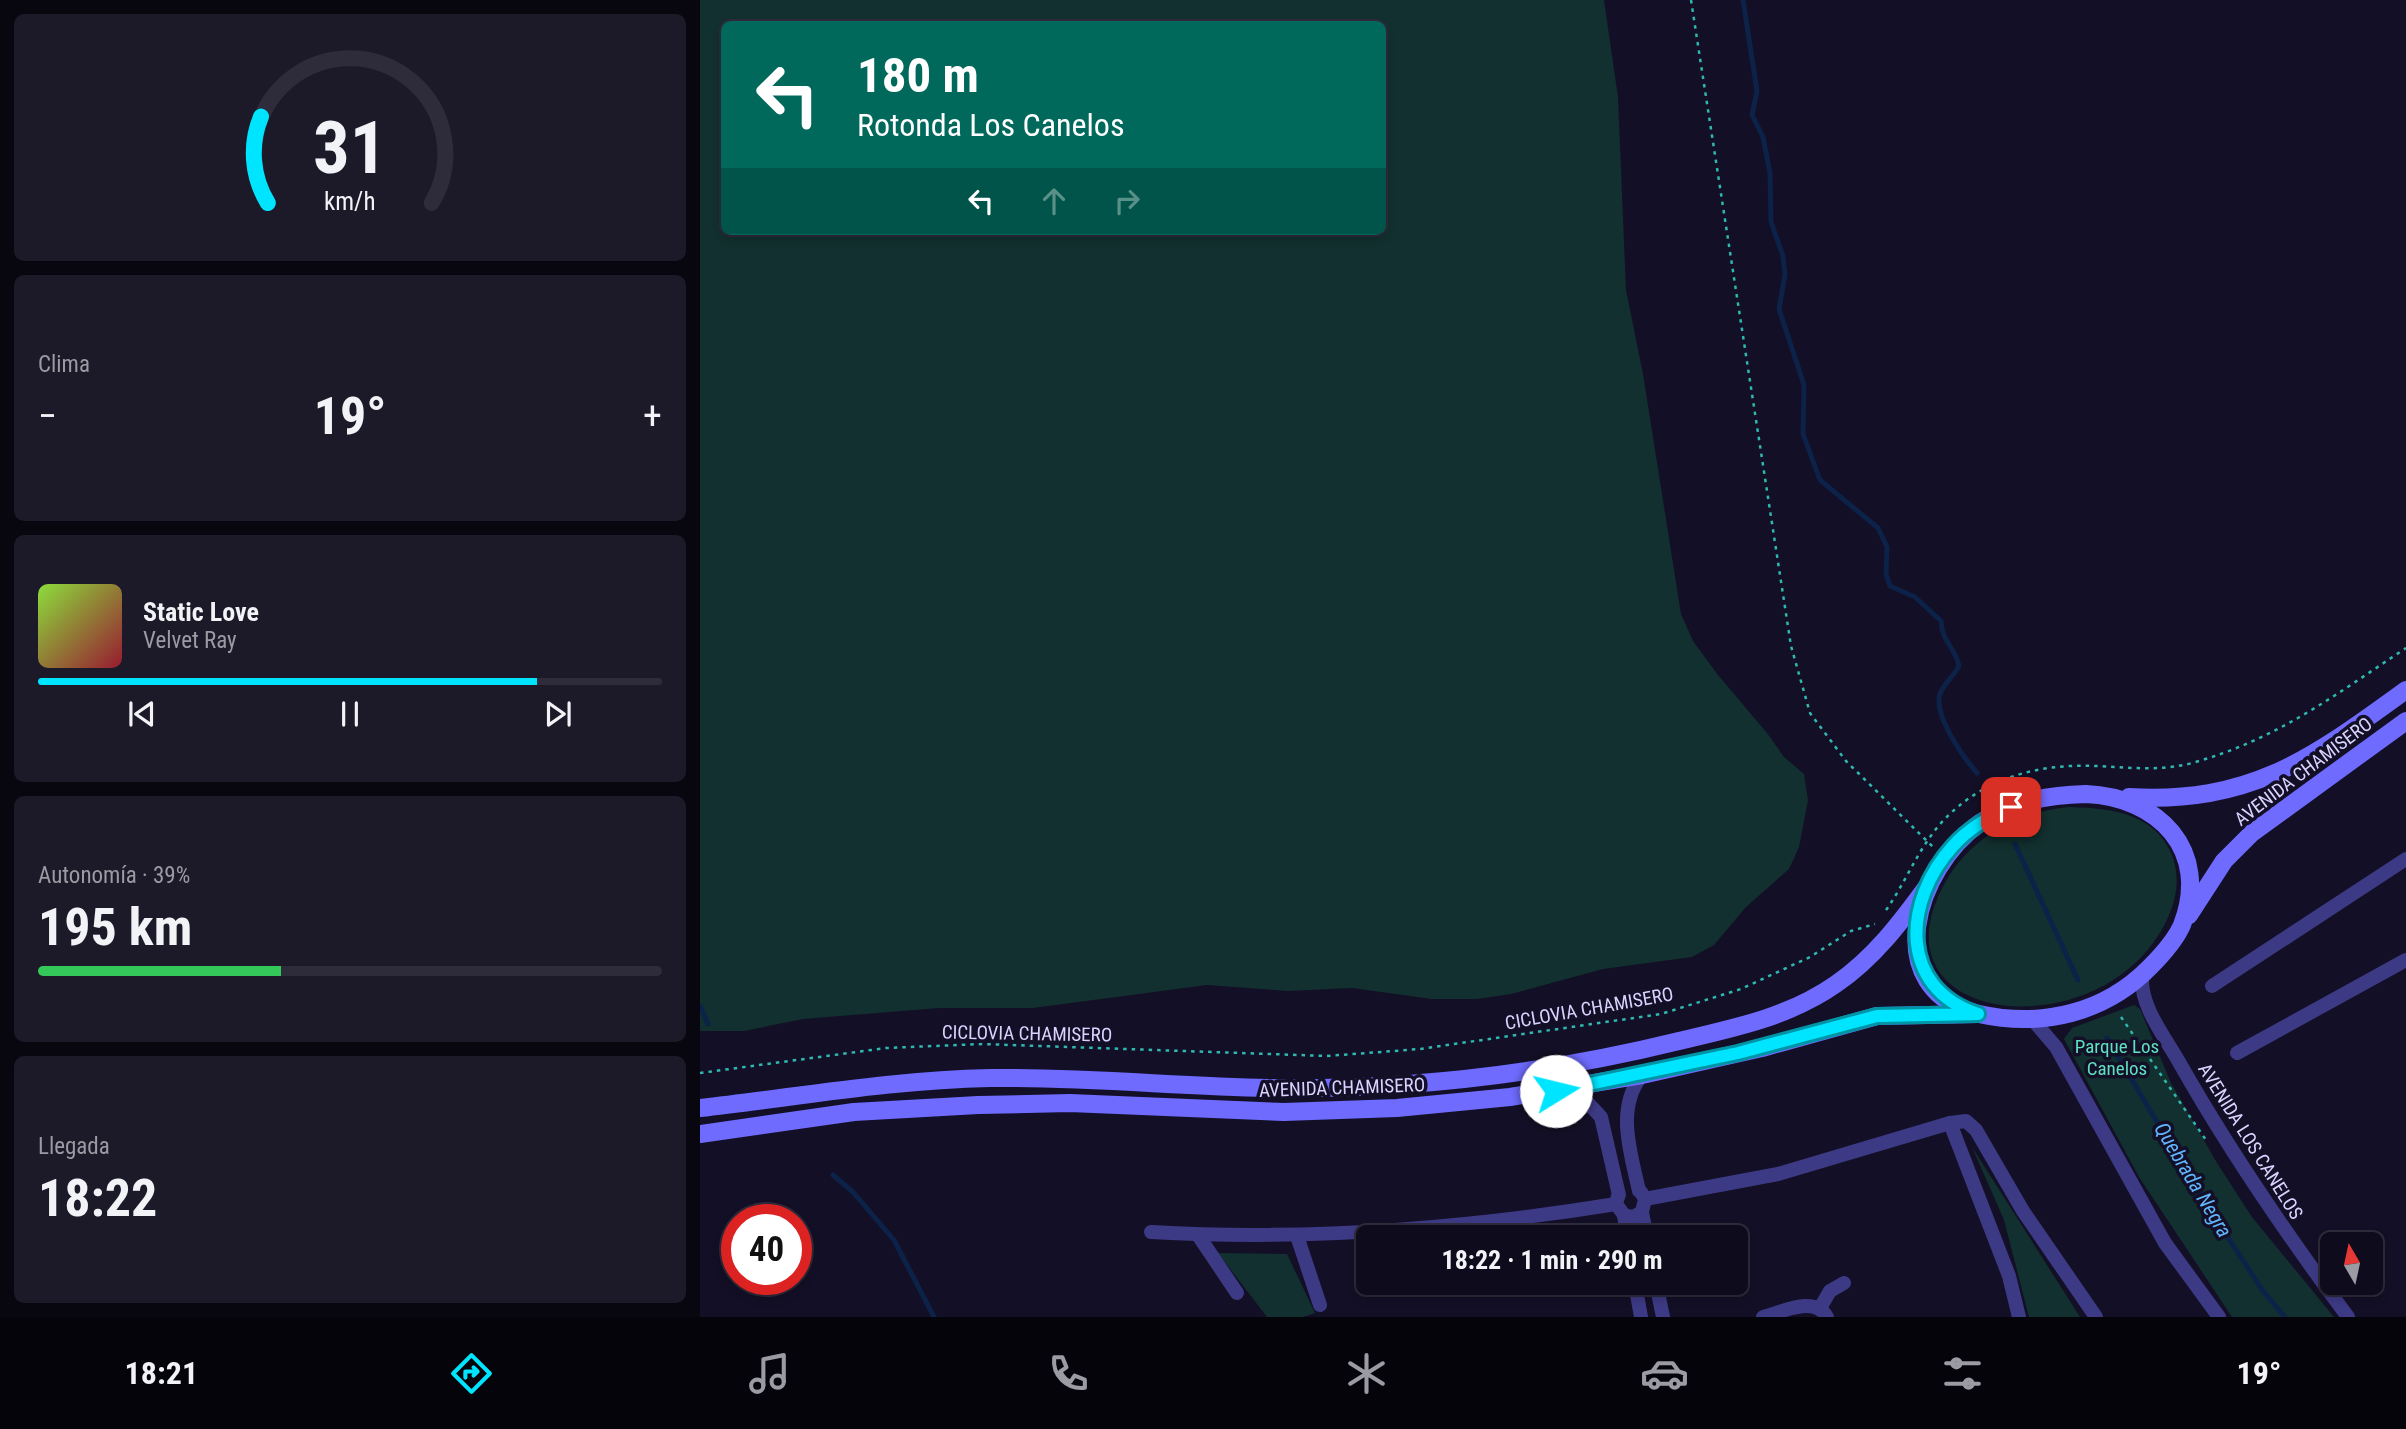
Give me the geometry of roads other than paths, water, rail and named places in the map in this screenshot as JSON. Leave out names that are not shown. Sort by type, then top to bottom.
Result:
[{"type":"street","name":"AVENIDA CHAMISERO","points":[[2115,796],[2196,796],[2256,782],[2315,755],[2406,690]]},
{"type":"street","name":"AVENIDA CHAMISERO","points":[[2181,926],[2224,861],[2252,833],[2406,721]]},
{"type":"street","points":[[2052,796],[2115,796],[2157,815],[2182,847],[2189,890],[2181,926],[2143,975],[2091,1008],[2032,1019],[1978,1014],[1945,999],[1922,967],[1916,927],[1928,885],[1942,859],[1966,833],[2011,807],[2052,796]]},
{"type":"street","points":[[2212,986],[2406,859]]},
{"type":"street","name":"AVENIDA CHAMISERO","points":[[700,1108],[840,1088],[976,1079],[1053,1078],[1270,1088],[1413,1084],[1514,1072],[1631,1053],[1763,1020],[1818,996],[1874,952],[1928,885]]},
{"type":"street","points":[[2237,1053],[2406,960]]},
{"type":"street","name":"AVENIDA LOS CANELOS","points":[[2143,975],[2147,1006],[2206,1110],[2283,1228],[2348,1317]]},
{"type":"street","name":"AVENIDA CHAMISERO","points":[[700,1134],[854,1112],[978,1105],[1070,1103],[1284,1112],[1397,1108],[1574,1088],[1642,1075],[1877,1016],[1978,1014]]},
{"type":"street","points":[[2032,1019],[2056,1047],[2165,1243],[2219,1317]]},
{"type":"street","points":[[1642,1075],[1632,1091],[1626,1114],[1645,1225]]},
{"type":"street","points":[[1574,1088],[1601,1117],[1624,1225]]},
{"type":"street","points":[[1619,1205],[1626,1189],[1642,1201],[1778,1174],[1950,1123],[1966,1121],[1976,1130],[2023,1211],[2096,1317]]},
{"type":"street","points":[[1950,1123],[2005,1264],[2019,1317]]},
{"type":"street","points":[[1151,1232],[1297,1236],[1465,1225],[1619,1205],[1633,1217],[1642,1201]]},
{"type":"street","points":[[1198,1235],[1237,1293]]},
{"type":"street","points":[[1297,1236],[1320,1305]]},
{"type":"street","points":[[1763,1317],[1810,1305],[1824,1312],[1830,1291],[1844,1283]]},
{"type":"street","points":[[1637,1295],[1641,1317]]},
{"type":"street","points":[[1658,1295],[1663,1317]]},
{"type":"waterway","name":"Quebrada Negra","points":[[1743,0],[1757,91],[1752,115],[1763,137],[1770,173],[1771,222],[1783,256],[1785,275],[1779,309],[1804,385],[1803,434],[1820,480],[1878,528],[1887,547],[1886,574],[1890,586],[1915,597],[1941,621],[1943,634],[1959,666],[1940,694],[1941,713],[1957,747],[1977,773]]},
{"type":"waterway","name":"Quebrada Negra","points":[[2015,844],[2078,980]]},
{"type":"waterway","points":[[700,1006],[708,1024]]},
{"type":"waterway","name":"Quebrada Negra","points":[[2107,1038],[2204,1201],[2263,1291],[2285,1317]]},
{"type":"waterway","points":[[833,1175],[853,1192],[894,1240],[934,1317]]},
{"type":"park label","name":"Parque Los Canelos","points":[[2117,1057]]}]
